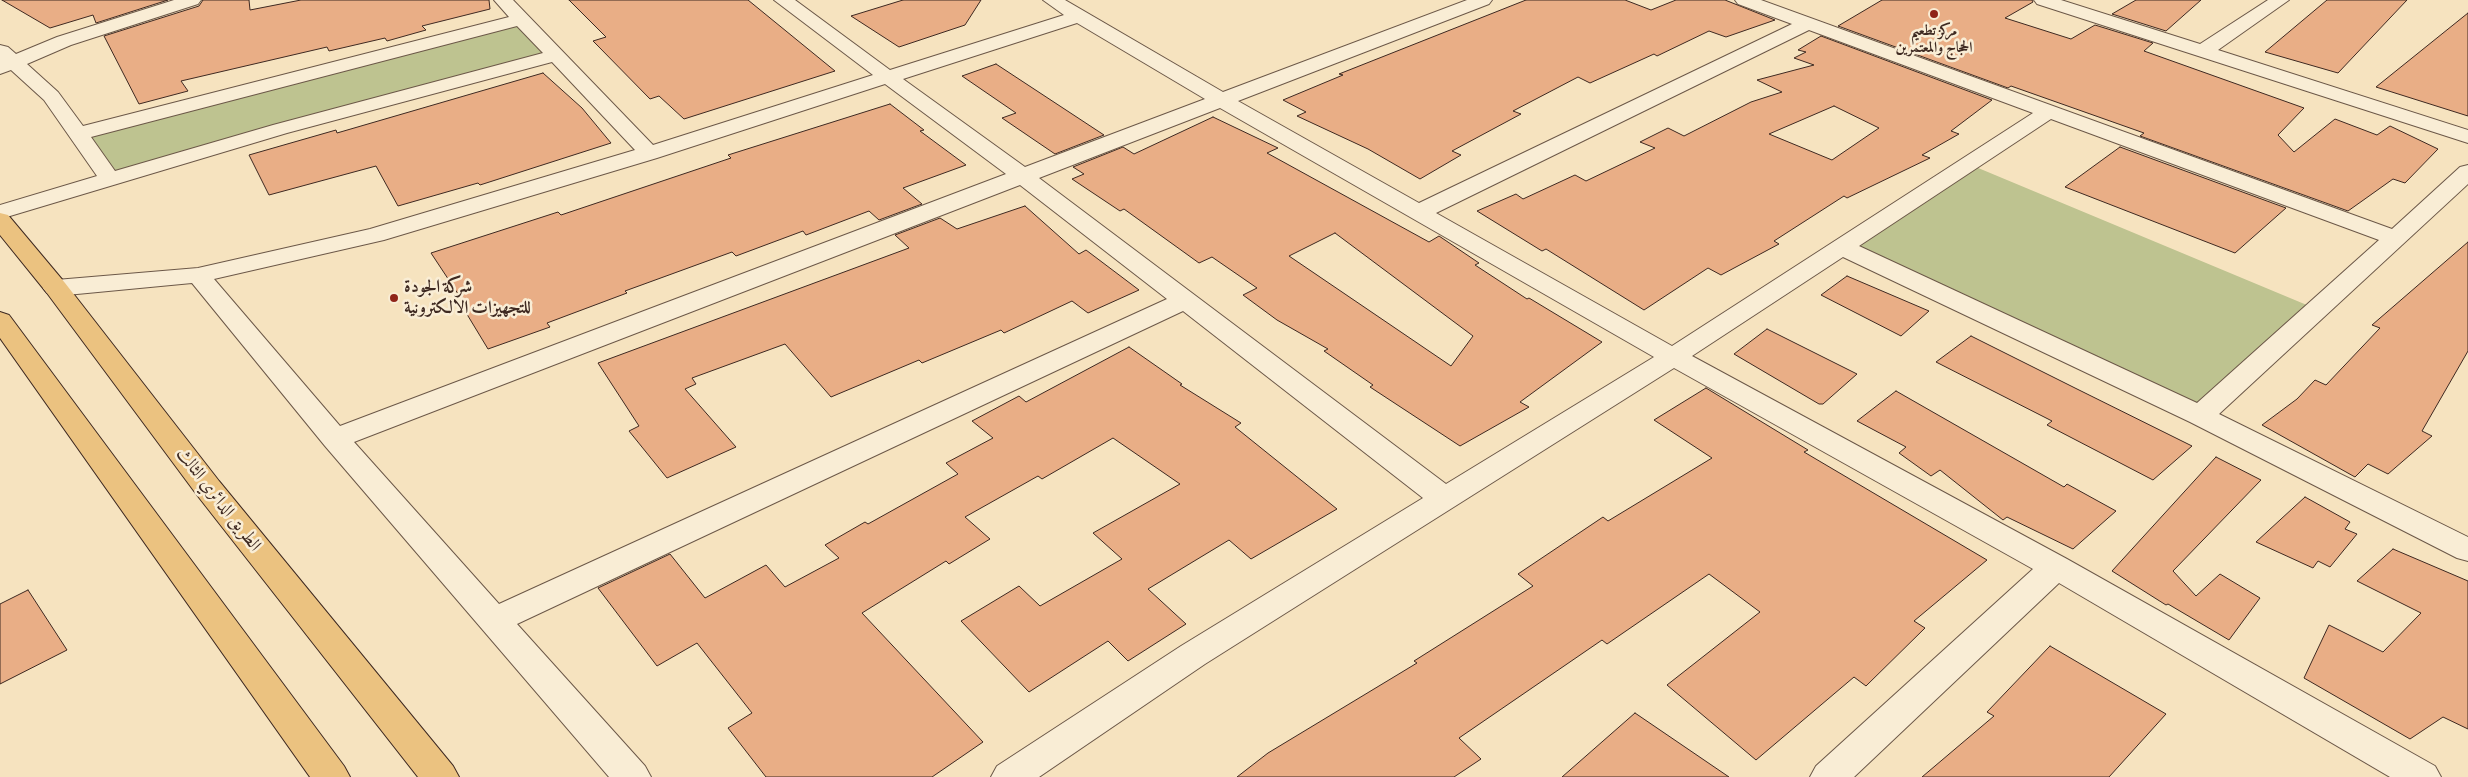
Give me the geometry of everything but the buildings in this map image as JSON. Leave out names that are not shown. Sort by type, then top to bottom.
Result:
[{"type":"highway","name":"الطريق الدائري الثالث","points":[[0,220],[56,288],[159,426],[440,777]]},
{"type":"highway","points":[[0,320],[331,777]]},
{"type":"street","points":[[5,60],[192,0]]},
{"type":"street","points":[[503,0],[649,153]]},
{"type":"street","points":[[782,0],[1022,176],[1445,499]]},
{"type":"street","points":[[1052,0],[1223,101],[1673,357],[2056,567],[2422,777]]},
{"type":"street","points":[[335,438],[1223,101],[1483,0]]},
{"type":"street","points":[[1744,0],[2395,238]]},
{"type":"street","points":[[2043,0],[2468,138]]},
{"type":"street","points":[[2202,52],[2280,0]]},
{"type":"street","points":[[56,288],[198,275],[376,235],[649,153],[1079,16]]},
{"type":"street","points":[[79,134],[521,19]]},
{"type":"street","points":[[1419,212],[1807,24]]},
{"type":"street","points":[[0,212],[109,178],[556,55]]},
{"type":"street","points":[[5,60],[51,96],[109,178]]},
{"type":"street","points":[[1010,777],[1194,655],[1673,357],[2048,112]]},
{"type":"street","points":[[2200,416],[2468,172]]},
{"type":"street","points":[[1842,248],[2200,416],[2468,550]]},
{"type":"street","points":[[198,275],[335,438],[632,777]]},
{"type":"street","points":[[495,620],[1184,301]]},
{"type":"street","points":[[1829,777],[2056,567]]},
{"type":"green space","points":[[525,18],[559,54],[113,176],[82,133]]},
{"type":"green space","points":[[1971,165],[2314,308],[2200,415],[1842,248]]},
{"type":"place","name":"مركز تطعيم الحجاج والمعتمرين","points":[[1934,14]]},
{"type":"place","name":"شركة الجودة للتجهيزات الالكترونية","points":[[394,298]]}]
